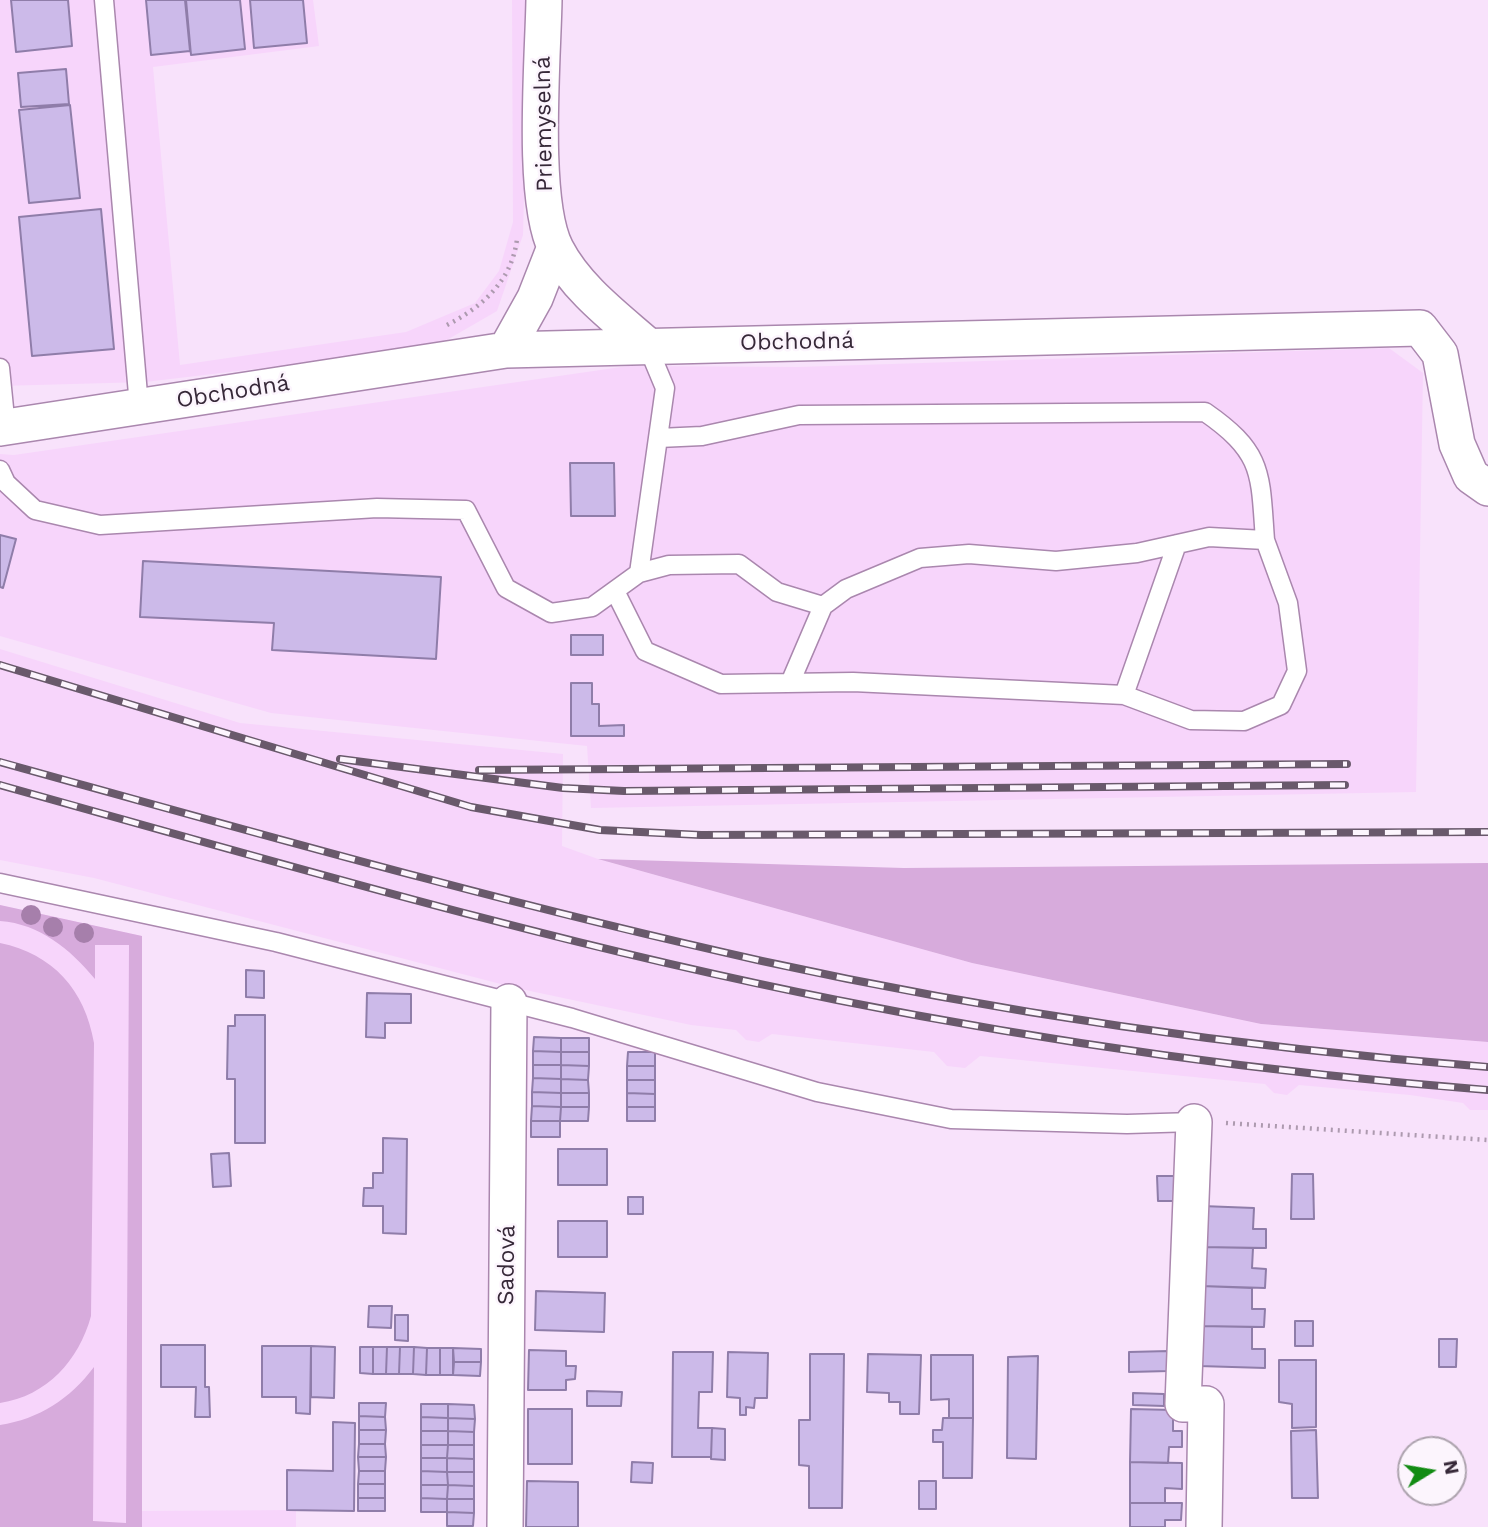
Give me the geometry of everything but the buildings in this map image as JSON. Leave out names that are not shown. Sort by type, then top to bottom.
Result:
[{"type":"street","name":"Priemyselná","points":[[544,0],[541,160],[545,203],[555,247],[570,270],[606,310],[648,345]]},
{"type":"street","points":[[506,350],[535,298],[555,247]]},
{"type":"street","name":"Obchodná","points":[[3,428],[506,350],[1420,328],[1440,354],[1457,444],[1471,477],[1488,488]]},
{"type":"street","name":"Sadová","points":[[505,1527],[509,1002]]},
{"type":"street","points":[[1194,1122],[1183,1404],[1206,1404],[1204,1527]]},
{"type":"lane","points":[[104,0],[139,406]]},
{"type":"lane","points":[[639,573],[665,388],[648,345]]},
{"type":"lane","points":[[0,368],[3,428]]},
{"type":"lane","points":[[615,591],[645,651],[721,684],[853,682],[1124,695],[1191,720],[1244,721],[1281,705],[1297,671],[1289,604],[1265,540],[1260,471],[1234,432],[1205,412],[799,415],[702,436],[659,438]]},
{"type":"lane","points":[[0,470],[6,483],[35,510],[100,525],[377,508],[466,510],[506,588],[551,613],[592,607],[639,573],[669,565],[739,564],[778,592],[823,606]]},
{"type":"lane","points":[[790,683],[823,606],[846,589],[920,558],[969,554],[1056,561],[1138,553],[1209,537],[1265,540]]},
{"type":"lane","points":[[1124,695],[1177,544]]},
{"type":"lane","points":[[0,883],[276,942],[509,1002],[817,1092],[951,1119],[1127,1124],[1194,1122]]},
{"type":"path","points":[[442,327],[474,311],[489,298],[507,272],[518,234]]},
{"type":"path","points":[[1194,1122],[1488,1140]]},
{"type":"shaded area","points":[[0,0],[313,0],[319,46],[153,67],[180,365],[406,332],[475,303],[499,271],[513,222],[512,0],[529,0],[523,235],[497,311],[433,348],[145,382],[0,386]]},
{"type":"shaded area","points":[[1389,348],[1423,373],[1416,792],[591,808],[587,746],[271,713],[0,636],[0,454],[14,455],[628,366],[798,367]]},
{"type":"shaded area","points":[[0,649],[240,723],[563,754],[562,846],[598,859],[972,963],[1261,1024],[1488,1042],[1488,1110],[1470,1110],[1463,1103],[1410,1095],[1299,1085],[1287,1095],[1274,1093],[1265,1084],[980,1056],[965,1068],[947,1066],[934,1052],[772,1034],[759,1042],[746,1040],[736,1030],[691,1025],[516,988],[94,878],[0,860]]},
{"type":"shaded area","points":[[598,859],[904,868],[1488,863],[1488,1042],[1261,1024],[972,963]]},
{"type":"shaded area","points":[[0,905],[142,936],[140,1511],[296,1510],[296,1527],[0,1527]]},
{"type":"shaded area","points":[[0,905],[142,936],[142,1527],[0,1527],[0,1425],[28,1418],[53,1406],[75,1389],[94,1367],[93,1521],[126,1523],[129,945],[95,945],[95,979],[65,948],[53,940],[28,927],[0,921]]},
{"type":"shaded area","points":[[0,943],[36,956],[64,977],[83,1007],[94,1043],[91,1316],[78,1347],[59,1373],[32,1393],[0,1403]]},
{"type":"railway","points":[[0,665],[471,807],[600,830],[701,835],[1488,832]]},
{"type":"railway","points":[[340,759],[563,788],[624,791],[1345,785]]},
{"type":"railway","points":[[0,762],[475,891],[666,939],[852,980],[1032,1012],[1214,1039],[1488,1067]]},
{"type":"railway","points":[[479,770],[1347,764]]},
{"type":"railway","points":[[0,785],[521,928],[837,1000],[999,1030],[1161,1055],[1324,1075],[1488,1090]]}]
